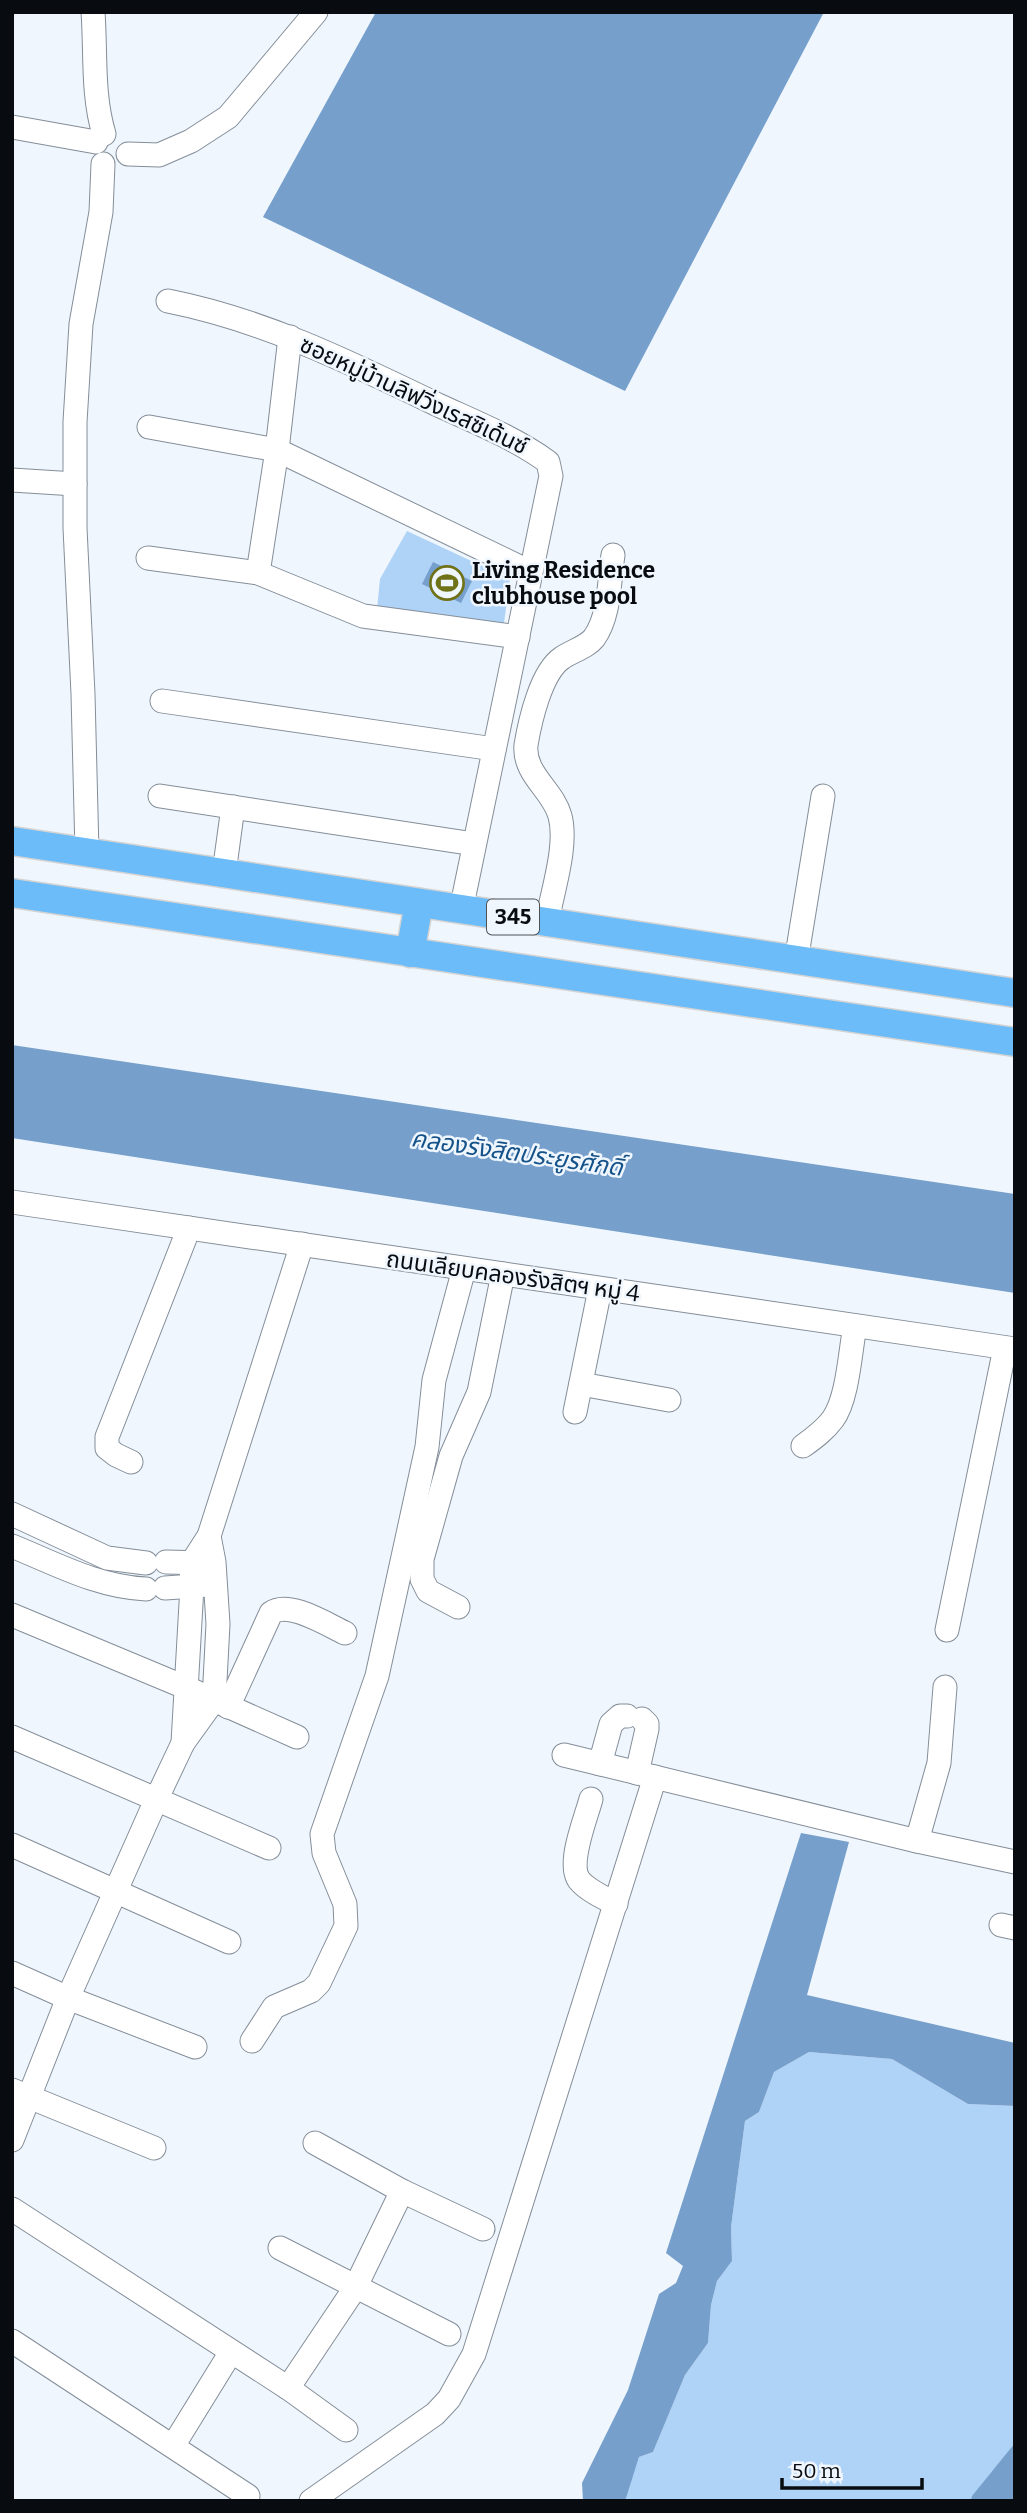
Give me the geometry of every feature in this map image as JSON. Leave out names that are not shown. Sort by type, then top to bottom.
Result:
[{"type":"main road","name":"345","points":[[12,841],[1015,993]]},
{"type":"main road","name":"345","points":[[12,893],[1015,1042]]},
{"type":"main road","points":[[410,953],[419,903]]},
{"type":"street","points":[[12,127],[100,138],[121,135],[129,146],[128,154],[118,164],[110,166],[103,164],[95,155],[100,138],[93,12]]},
{"type":"street","points":[[128,154],[159,155],[191,141],[228,117],[316,12]]},
{"type":"street","points":[[87,852],[75,422],[81,324],[101,212],[103,164]]},
{"type":"street","name":"ซอยหมู่บ้านลิฟวิ่งเรสซิเด้นซ์","points":[[168,301],[233,317],[290,337],[450,410],[533,451],[548,462],[551,476],[461,910]]},
{"type":"street","name":"ซอยหมู่บ้านลิฟวิ่งเรสซิเด้นซ์","points":[[258,573],[277,450],[290,337]]},
{"type":"street","points":[[149,427],[277,450],[530,572]]},
{"type":"street","points":[[12,480],[75,484]]},
{"type":"street","points":[[547,922],[563,836],[554,801],[527,764],[526,747],[541,686],[548,671],[560,659],[592,641],[602,623],[613,555]]},
{"type":"street","points":[[148,558],[258,573],[363,616],[518,637]]},
{"type":"street","points":[[162,701],[494,749]]},
{"type":"street","points":[[160,796],[474,844]]},
{"type":"street","points":[[796,961],[823,796]]},
{"type":"street","points":[[224,873],[233,807]]},
{"type":"street","name":"ถนนเลียบคลองรังสิตฯ หมู่ 4","points":[[12,1202],[1010,1349]]},
{"type":"street","points":[[131,1462],[107,1448],[107,1437],[189,1228]]},
{"type":"street","points":[[183,1743],[199,1578],[208,1536],[302,1244]]},
{"type":"street","points":[[253,2041],[274,2007],[311,1991],[319,1983],[346,1926],[345,1904],[324,1853],[322,1834],[377,1676],[427,1447],[434,1380],[441,1347],[464,1269]]},
{"type":"street","points":[[458,1607],[428,1591],[422,1579],[422,1559],[451,1456],[479,1392],[503,1274]]},
{"type":"street","points":[[575,1412],[600,1289]]},
{"type":"street","points":[[803,1446],[835,1418],[842,1396],[855,1326]]},
{"type":"street","points":[[947,1630],[1010,1349]]},
{"type":"street","points":[[580,1384],[669,1400]]},
{"type":"street","points":[[12,1514],[107,1558],[156,1562],[199,1578],[218,1624],[221,1704]]},
{"type":"street","points":[[12,1546],[97,1582],[121,1588],[155,1589],[199,1578],[214,1562],[208,1536]]},
{"type":"street","points":[[12,2140],[20,2093],[68,1998],[183,1743],[221,1704],[271,1613],[278,1608],[290,1608],[345,1633]]},
{"type":"street","points":[[12,1615],[297,1737]]},
{"type":"street","points":[[917,1840],[939,1763],[945,1687]]},
{"type":"street","points":[[311,2501],[435,2414],[449,2399],[474,2354],[615,1904],[646,1775],[647,1724],[620,1716],[611,1724],[600,1764]]},
{"type":"street","points":[[12,1737],[269,1848]]},
{"type":"street","points":[[564,1755],[1015,1862]]},
{"type":"street","points":[[591,1799],[575,1855],[575,1868],[578,1879],[615,1904]]},
{"type":"street","points":[[12,1845],[229,1942]]},
{"type":"street","points":[[12,1973],[68,1998],[195,2047]]},
{"type":"street","points":[[20,2093],[154,2148]]},
{"type":"street","points":[[315,2143],[402,2191],[483,2229]]},
{"type":"street","points":[[288,2388],[355,2288],[402,2191]]},
{"type":"street","points":[[12,2210],[288,2388],[346,2430]]},
{"type":"street","points":[[280,2248],[449,2334]]},
{"type":"street","points":[[12,2341],[248,2496]]},
{"type":"street","points":[[173,2446],[231,2352]]},
{"type":"shaded area","points":[[407,531],[510,579],[504,623],[377,609],[380,579]]},
{"type":"shaded area","points":[[809,2052],[892,2059],[968,2104],[1015,2106],[1015,2443],[971,2501],[624,2501],[639,2457],[653,2452],[685,2375],[708,2343],[711,2305],[717,2281],[732,2261],[731,2227],[745,2121],[759,2112],[774,2072]]},
{"type":"water","points":[[376,12],[824,12],[625,391],[263,217]]},
{"type":"water","name":"Living Residence clubhouse pool","points":[[433,562],[472,581],[461,603],[422,584]]},
{"type":"water","name":"คลองรังสิตประยูรศักดิ์","points":[[12,1045],[1015,1194],[1015,1293],[12,1138]]},
{"type":"water","points":[[801,1833],[849,1842],[807,1995],[1015,2043],[1015,2106],[968,2104],[892,2059],[809,2052],[774,2072],[759,2112],[745,2121],[731,2227],[732,2261],[717,2281],[711,2305],[708,2343],[685,2375],[653,2452],[639,2457],[624,2501],[583,2501],[582,2483],[628,2390],[659,2294],[676,2283],[683,2266],[666,2253]]},
{"type":"water","points":[[1015,2443],[1015,2501],[971,2501],[972,2496]]},
{"type":"place","name":"Living Residence clubhouse pool","points":[[447,583]]}]
